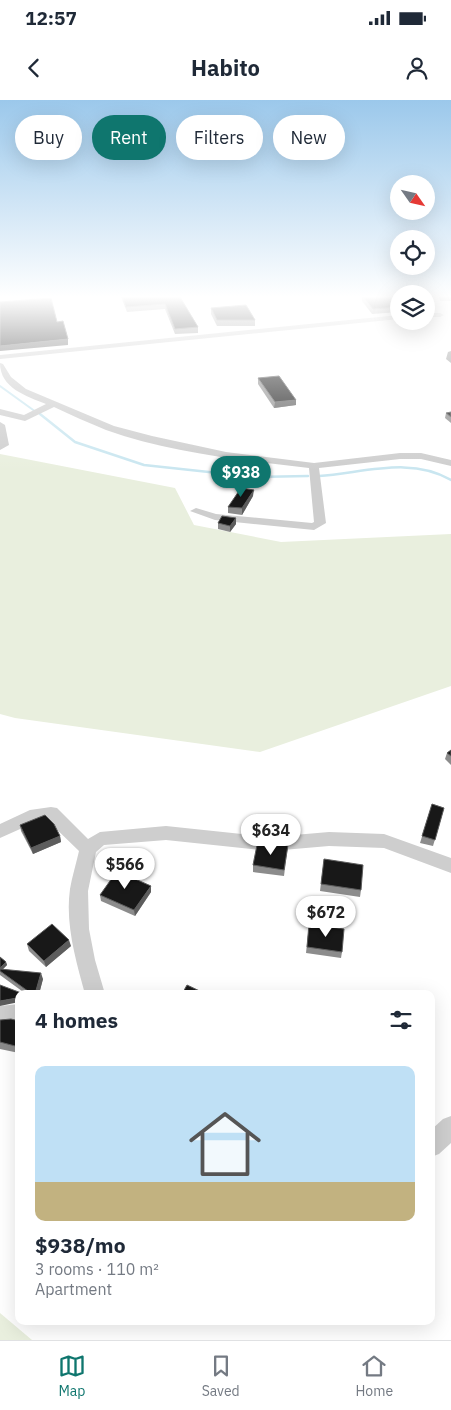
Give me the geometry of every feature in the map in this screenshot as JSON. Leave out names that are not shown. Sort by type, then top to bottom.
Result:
[{"type":"street","points":[[0,357],[21,355]]},
{"type":"street","points":[[0,366],[7,379],[24,391],[111,428],[150,439],[226,455],[314,466],[400,456],[421,456],[451,463]]},
{"type":"street","points":[[0,412],[25,418],[53,404]]},
{"type":"street","points":[[0,426],[5,442],[0,447]]},
{"type":"street","points":[[196,512],[215,517],[314,527],[320,523],[314,484],[314,466]]},
{"type":"street","points":[[0,831],[36,815],[51,814],[88,849]]},
{"type":"street","points":[[94,990],[85,960],[80,929],[79,891],[88,849],[100,838],[166,833],[271,844],[356,839],[384,841],[430,856],[451,866]]},
{"type":"street","points":[[0,1016],[15,1014]]},
{"type":"street","points":[[435,1142],[451,1127]]},
{"type":"green space","points":[[0,454],[175,488],[194,525],[281,542],[451,534],[451,686],[260,752],[15,718],[0,714]]},
{"type":"green space","points":[[0,1313],[32,1340],[0,1340]]},
{"type":"building","points":[[279,376],[296,400],[275,402],[258,378]]},
{"type":"building","points":[[241,488],[254,490],[242,508],[228,507]]},
{"type":"building","points":[[222,516],[236,518],[230,526],[218,523]]},
{"type":"building","points":[[432,804],[444,808],[435,840],[422,836]]},
{"type":"building","points":[[45,815],[54,824],[60,836],[31,848],[20,825]]},
{"type":"building","points":[[257,845],[288,845],[284,870],[253,865]]},
{"type":"building","points":[[324,859],[363,865],[361,890],[321,884]]},
{"type":"building","points":[[117,871],[151,886],[134,910],[100,895]]},
{"type":"building","points":[[52,924],[69,940],[44,961],[27,944]]},
{"type":"building","points":[[309,924],[344,929],[342,952],[307,947]]},
{"type":"building","points":[[0,957],[6,962],[0,968]]},
{"type":"building","points":[[0,969],[41,973],[36,990],[26,990],[0,971]]},
{"type":"building","points":[[0,985],[15,991],[15,998],[0,1001]]},
{"type":"building","points":[[187,985],[198,990],[184,990]]},
{"type":"building","points":[[0,1020],[15,1020],[15,1046],[0,1042]]},
{"type":"waterway","points":[[0,386],[36,412]]},
{"type":"waterway","points":[[40,414],[75,442],[144,465],[255,477],[308,476]]},
{"type":"waterway","points":[[319,476],[403,467],[436,473],[451,480]]}]
